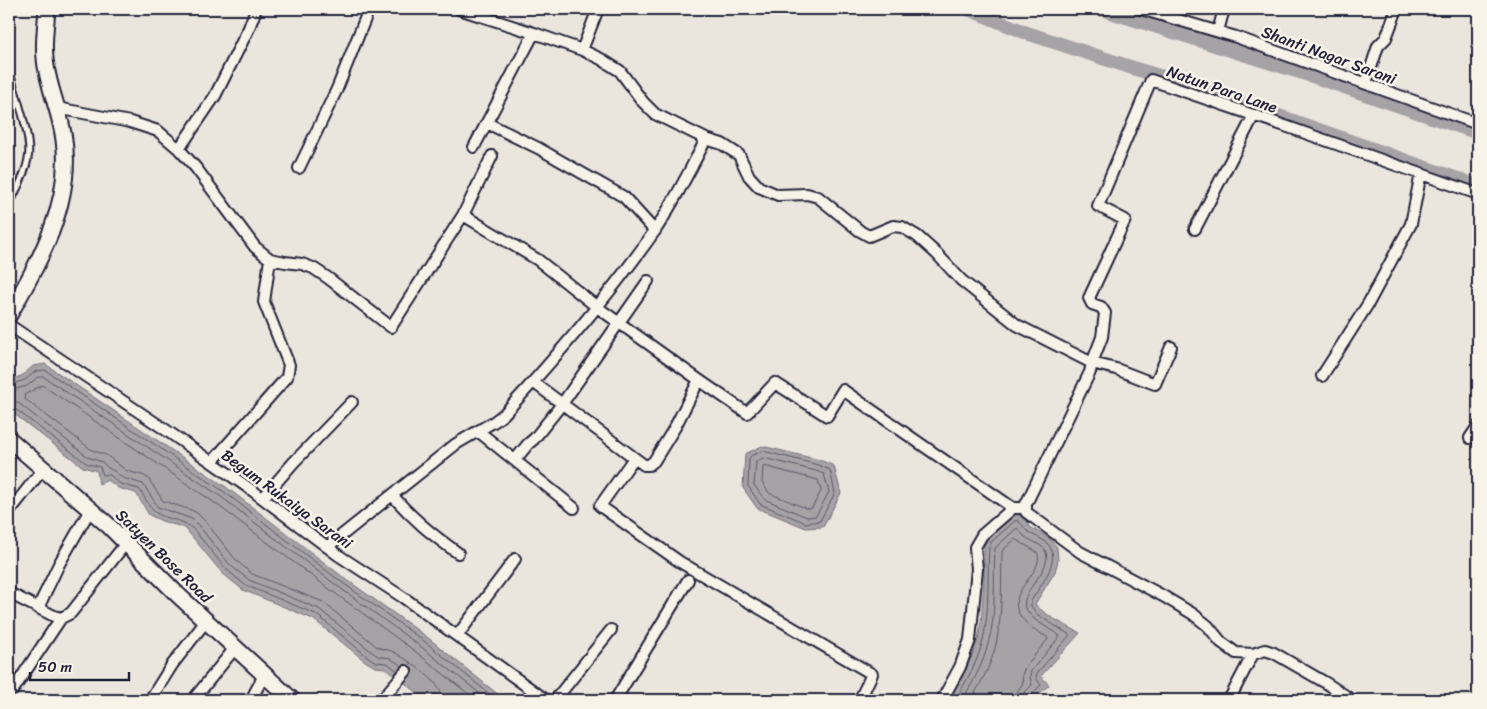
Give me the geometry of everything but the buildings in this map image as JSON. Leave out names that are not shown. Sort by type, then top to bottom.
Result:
[{"type":"main road","points":[[9,315],[44,248],[52,228],[62,195],[66,166],[64,140],[45,59],[45,28],[48,9]]},
{"type":"main road","name":"Satyen Bose Road","points":[[9,439],[126,543],[206,621],[292,700]]},
{"type":"street","points":[[180,149],[215,96],[249,28],[256,9]]},
{"type":"street","points":[[299,168],[337,89],[369,9]]},
{"type":"street","points":[[459,9],[472,11],[582,50],[601,59],[620,72],[643,102],[655,114],[706,139],[722,144],[739,155],[749,176],[759,187],[778,195],[807,194],[818,197],[869,236],[893,226],[902,227],[917,236],[961,280],[1017,325],[1092,363],[1116,369],[1156,384],[1171,347]]},
{"type":"street","points":[[582,50],[598,9]]},
{"type":"street","name":"Shanti Nagar Sarani","points":[[1141,9],[1155,11],[1218,32],[1478,123]]},
{"type":"street","points":[[1218,32],[1224,9]]},
{"type":"street","points":[[1366,83],[1378,46],[1386,38],[1397,9]]},
{"type":"street","points":[[474,147],[534,33]]},
{"type":"street","name":"Natun Para Lane","points":[[1092,363],[1102,337],[1105,313],[1101,307],[1092,304],[1089,298],[1125,220],[1098,206],[1151,80],[1478,194]]},
{"type":"street","points":[[57,108],[130,122],[158,132],[180,149],[255,247],[270,259],[302,264],[313,268],[391,327],[463,214],[492,156]]},
{"type":"street","points":[[1195,228],[1254,115]]},
{"type":"street","points":[[487,123],[538,148],[624,197],[655,231]]},
{"type":"street","points":[[327,547],[456,444],[504,414],[556,356],[655,231],[706,139]]},
{"type":"street","points":[[1322,376],[1368,304],[1411,224],[1421,173]]},
{"type":"street","points":[[463,214],[538,260],[596,307],[747,413],[775,383],[827,416],[843,390],[1013,508],[1026,508]]},
{"type":"street","points":[[212,462],[287,377],[289,365],[264,302],[270,259]]},
{"type":"street","points":[[514,460],[534,439],[562,404],[648,281]]},
{"type":"street","name":"Begum Rukaiya Sarani","points":[[9,325],[212,462],[327,547],[404,598],[546,700]]},
{"type":"street","points":[[1092,363],[1090,372],[1026,504],[1026,512],[1080,552],[1193,614],[1208,626],[1220,642],[1236,653],[1253,654],[1265,650],[1274,653],[1352,700]]},
{"type":"street","points":[[533,382],[644,466],[654,461],[675,427],[698,380]]},
{"type":"street","points":[[262,498],[352,402]]},
{"type":"street","points":[[1470,438],[1478,426]]},
{"type":"street","points":[[478,431],[574,508]]},
{"type":"street","points":[[634,458],[600,506],[680,562],[872,674],[862,695],[873,700]]},
{"type":"street","points":[[10,508],[43,469]]},
{"type":"street","points":[[392,495],[409,515],[431,534],[458,553]]},
{"type":"street","points":[[942,700],[960,667],[970,640],[977,569],[975,547],[982,535],[1013,508]]},
{"type":"street","points":[[38,608],[59,564],[90,510]]},
{"type":"street","points":[[14,690],[61,618],[71,613],[79,604],[126,543]]},
{"type":"street","points":[[457,636],[514,559]]},
{"type":"street","points":[[615,700],[688,580]]},
{"type":"street","points":[[9,593],[61,618]]},
{"type":"street","points":[[150,700],[172,665],[206,621]]},
{"type":"street","points":[[555,700],[611,630]]},
{"type":"street","points":[[193,700],[235,648]]},
{"type":"street","points":[[1230,700],[1253,654]]},
{"type":"street","points":[[381,700],[406,670]]},
{"type":"street","points":[[251,700],[264,674]]},
{"type":"lane","points":[[9,14],[11,9]]},
{"type":"lane","points":[[9,68],[29,147],[29,158],[23,176],[9,206]]},
{"type":"water","points":[[45,364],[226,487],[343,577],[427,637],[505,700],[427,700],[385,668],[375,667],[365,661],[313,619],[243,590],[222,573],[185,528],[149,515],[136,493],[118,488],[108,480],[99,484],[97,471],[83,467],[9,410],[9,381],[23,375],[33,366]]},
{"type":"water","points":[[762,446],[820,460],[834,466],[841,493],[823,527],[806,528],[757,508],[743,488],[745,454]]},
{"type":"water","points":[[1015,513],[1027,521],[1030,527],[1049,538],[1057,547],[1058,560],[1055,572],[1035,604],[1050,617],[1080,633],[1041,676],[1049,685],[1032,700],[949,700],[973,654],[978,640],[984,582],[984,546],[987,539]]},
{"type":"waterway","points":[[968,9],[1027,33],[1200,88],[1478,186]]},
{"type":"waterway","points":[[1101,9],[1309,75],[1478,133]]}]
